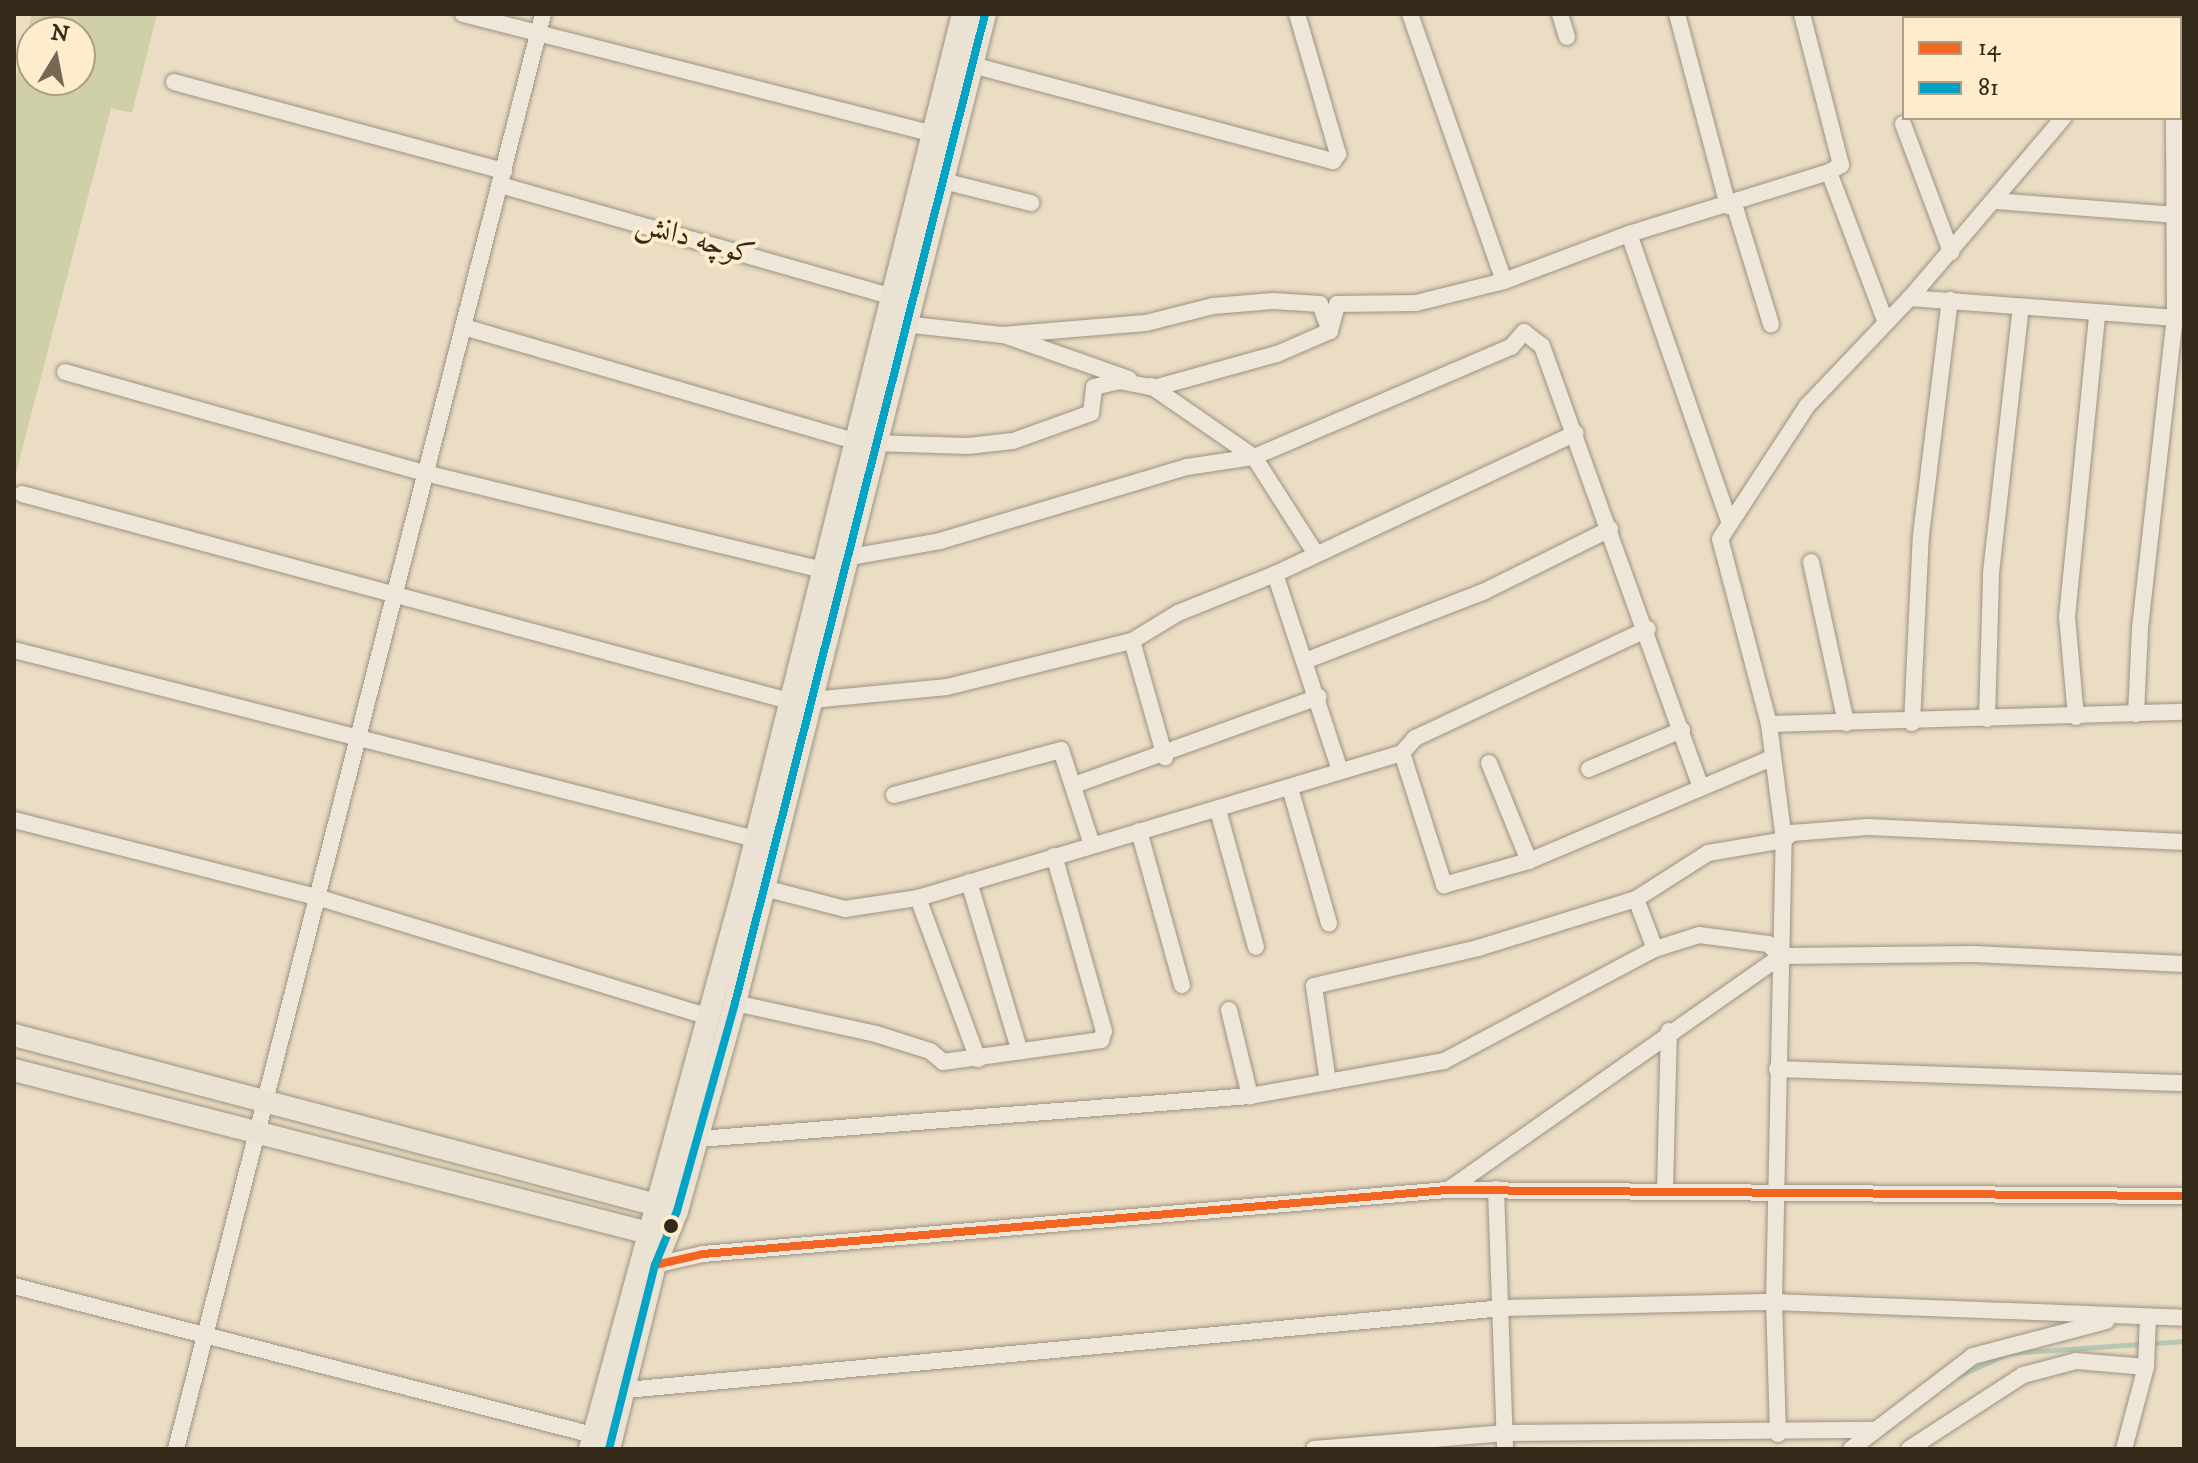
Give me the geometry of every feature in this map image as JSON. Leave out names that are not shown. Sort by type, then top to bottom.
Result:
[{"type":"main road","points":[[597,1444],[657,1235],[699,1139],[735,1003],[845,558],[890,296],[963,14]]},
{"type":"main road","points":[[668,1208],[707,1016],[823,570],[904,324],[985,14]]},
{"type":"main road","points":[[14,1035],[668,1208]]},
{"type":"main road","points":[[14,1070],[657,1235]]},
{"type":"main road","points":[[597,1444],[626,1390],[655,1265],[657,1235]]},
{"type":"street","points":[[463,14],[934,134]]},
{"type":"street","points":[[176,1449],[268,1103],[543,14]]},
{"type":"street","points":[[972,65],[1333,161],[1338,154],[1297,14]]},
{"type":"street","points":[[1410,14],[1504,281]]},
{"type":"street","points":[[1560,14],[1567,37]]},
{"type":"street","points":[[1677,14],[1731,205],[1771,324]]},
{"type":"street","points":[[1330,331],[1337,304],[1416,303],[1504,281],[1629,234],[1731,205],[1829,172],[1841,165],[1802,14]]},
{"type":"street","name":"کوچه دانش","points":[[174,82],[890,296]]},
{"type":"street","points":[[1778,1434],[1774,1302],[1779,1192],[1777,1069],[1784,840],[1769,724],[1720,539],[1807,406],[1951,252],[2061,120]]},
{"type":"street","points":[[2136,714],[2140,628],[2175,318],[2178,215],[2174,120]]},
{"type":"street","points":[[1903,124],[1951,252]]},
{"type":"street","points":[[1829,172],[1885,320]]},
{"type":"street","points":[[943,181],[1031,203]]},
{"type":"street","points":[[1995,201],[2178,215]]},
{"type":"street","points":[[1629,234],[1730,524]]},
{"type":"street","points":[[1910,298],[2097,315],[2175,318]]},
{"type":"street","points":[[1912,723],[1921,535],[1950,300]]},
{"type":"street","points":[[904,324],[1002,335],[1146,323],[1213,306],[1273,301],[1320,304],[1330,331]]},
{"type":"street","points":[[1987,719],[1991,573],[2021,307]]},
{"type":"street","points":[[2076,717],[2067,617],[2097,315]]},
{"type":"street","points":[[464,327],[863,442],[968,446],[1013,441],[1091,413],[1094,387],[1119,381],[1154,388],[1277,354],[1330,331]]},
{"type":"street","points":[[845,558],[940,541],[1187,467],[1254,457],[1511,347],[1524,332],[1542,346],[1576,433],[1648,629],[1700,786]]},
{"type":"street","points":[[1002,335],[1154,388],[1254,457],[1316,554]]},
{"type":"street","points":[[65,372],[425,473],[823,570]]},
{"type":"street","points":[[812,700],[947,687],[1132,641],[1178,613],[1275,574],[1576,433]]},
{"type":"street","points":[[22,494],[397,592],[789,701]]},
{"type":"street","points":[[1305,661],[1483,592],[1610,529]]},
{"type":"street","points":[[1811,562],[1846,723]]},
{"type":"street","points":[[1275,574],[1319,697],[1340,770]]},
{"type":"street","points":[[764,888],[845,909],[918,898],[1402,753],[1415,738],[1648,629]]},
{"type":"street","points":[[1132,641],[1165,757]]},
{"type":"street","points":[[14,650],[361,735],[755,839]]},
{"type":"street","points":[[1074,785],[1165,757],[1319,697]]},
{"type":"street","points":[[1769,724],[1912,723],[2184,712]]},
{"type":"street","points":[[1589,769],[1682,730]]},
{"type":"street","points":[[894,795],[1053,749],[1064,753],[1092,845]]},
{"type":"street","points":[[1402,753],[1444,885],[1529,861],[1772,758]]},
{"type":"street","points":[[1489,763],[1529,861]]},
{"type":"street","points":[[1290,788],[1329,923]]},
{"type":"street","points":[[1218,810],[1256,947]]},
{"type":"street","points":[[14,820],[320,898],[707,1016]]},
{"type":"street","points":[[1328,1082],[1314,986],[1478,948],[1636,899],[1708,853],[1784,840],[1792,833],[1868,827],[2184,842]]},
{"type":"street","points":[[1139,831],[1182,985]]},
{"type":"street","points":[[735,1003],[876,1034],[930,1051],[943,1062],[1104,1038],[1054,856]]},
{"type":"street","points":[[969,882],[1020,1052]]},
{"type":"street","points":[[918,898],[978,1059]]},
{"type":"street","points":[[1636,899],[1655,949]]},
{"type":"street","points":[[699,1139],[1250,1096],[1444,1061],[1655,949],[1699,935],[1768,944],[1781,956]]},
{"type":"street","points":[[1446,1190],[1669,1031],[1781,956],[1974,954],[2184,964]]},
{"type":"street","points":[[1229,1010],[1250,1096]]},
{"type":"street","points":[[1665,1191],[1669,1031]]},
{"type":"street","points":[[1777,1069],[2184,1083]]},
{"type":"street","points":[[1496,1189],[1503,1308],[1505,1441]]},
{"type":"street","points":[[655,1265],[703,1254],[1446,1190],[2184,1196]]},
{"type":"street","points":[[14,1286],[207,1335],[597,1444]]},
{"type":"street","points":[[626,1390],[1503,1308],[1774,1302],[2184,1318]]},
{"type":"street","points":[[1851,1449],[1973,1356],[2127,1316]]},
{"type":"street","points":[[2124,1449],[2146,1367],[2148,1317]]},
{"type":"street","points":[[1909,1449],[2023,1375],[2076,1361],[2146,1367]]},
{"type":"street","points":[[1314,1449],[1778,1434],[1814,1428],[1876,1430]]},
{"type":"green space","points":[[32,14],[157,14],[132,113],[111,108],[16,473],[14,85],[16,77],[16,96],[96,96],[96,16]]},
{"type":"waterway","points":[[1958,1376],[2009,1353],[2184,1341]]},
{"type":"transit line","name":"81","points":[[609,1449],[655,1265],[677,1211],[735,1003],[985,14]]},
{"type":"transit line","name":"14","points":[[655,1265],[703,1254],[1446,1190],[2184,1196]]}]
